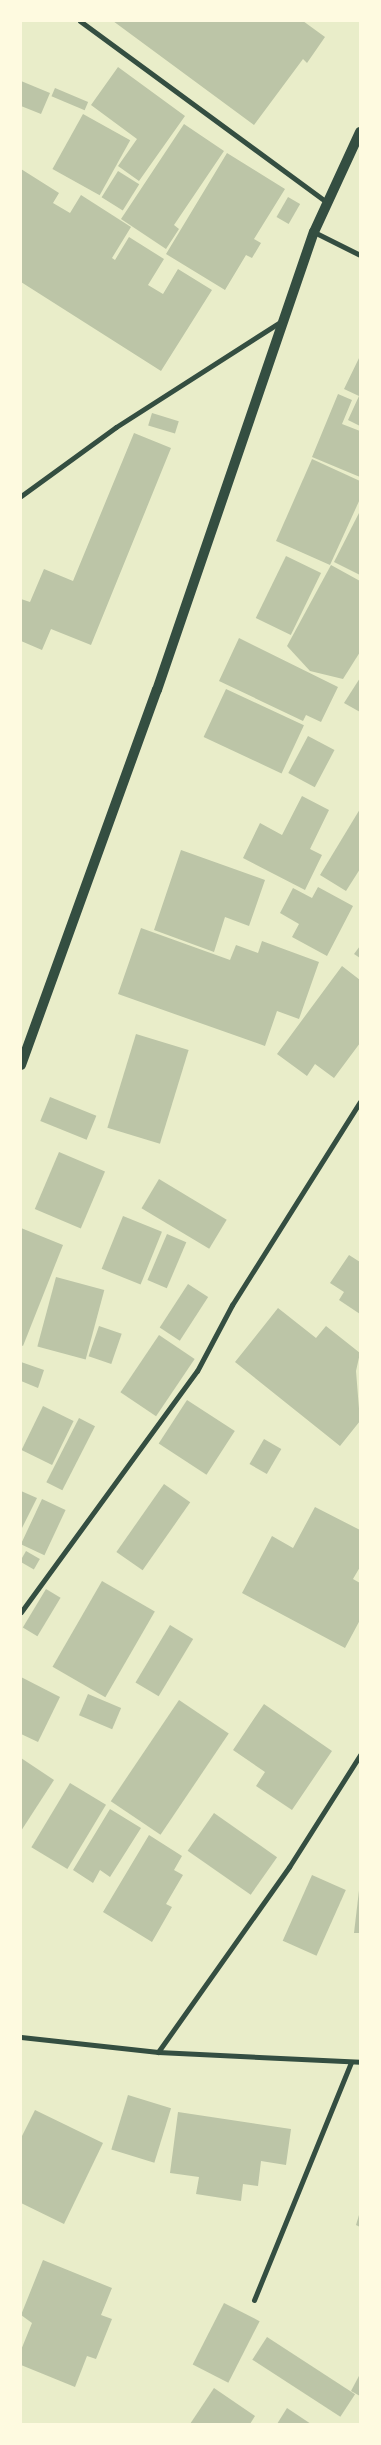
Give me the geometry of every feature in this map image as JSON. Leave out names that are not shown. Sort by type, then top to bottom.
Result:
[{"type":"main road","points":[[21,1066],[285,320],[314,232],[326,202],[360,132]]},
{"type":"street","points":[[80,21],[326,202]]},
{"type":"street","points":[[314,232],[360,255]]},
{"type":"street","points":[[21,496],[116,427],[285,320]]},
{"type":"street","points":[[21,1612],[197,1371],[232,1305],[360,1102]]},
{"type":"street","points":[[158,2052],[289,1867],[360,1755]]},
{"type":"street","points":[[21,2037],[158,2052],[360,2062]]},
{"type":"street","points":[[254,2300],[351,2062]]},
{"type":"building","points":[[113,21],[303,21],[325,37],[307,63],[303,59],[254,125]]},
{"type":"building","points":[[118,67],[185,116],[139,181],[118,166],[137,139],[91,105]]},
{"type":"building","points":[[21,81],[50,93],[41,114],[21,106]]},
{"type":"building","points":[[55,88],[88,102],[85,110],[51,96]]},
{"type":"building","points":[[83,114],[130,140],[100,195],[52,169]]},
{"type":"building","points":[[184,124],[224,151],[174,225],[179,229],[166,249],[121,219]]},
{"type":"building","points":[[227,153],[285,189],[254,239],[261,243],[252,258],[246,255],[225,290],[166,254]]},
{"type":"building","points":[[21,169],[59,193],[53,203],[70,213],[81,195],[131,227],[112,258],[115,260],[129,237],[164,259],[148,285],[163,294],[178,269],[212,290],[161,371],[21,282]]},
{"type":"building","points":[[118,171],[139,184],[123,211],[102,197]]},
{"type":"building","points":[[288,197],[300,204],[289,224],[276,217]]},
{"type":"building","points":[[360,356],[360,426],[348,420],[359,396],[344,389]]},
{"type":"building","points":[[338,394],[352,400],[342,424],[360,431],[360,477],[312,457]]},
{"type":"building","points":[[152,413],[179,421],[175,434],[148,425]]},
{"type":"building","points":[[134,433],[171,448],[91,645],[51,629],[42,650],[21,641],[21,599],[30,602],[44,569],[73,581]]},
{"type":"building","points":[[312,459],[360,481],[360,499],[330,565],[276,541]]},
{"type":"building","points":[[360,511],[360,575],[334,562]]},
{"type":"building","points":[[286,556],[321,573],[291,635],[256,618]]},
{"type":"building","points":[[331,565],[360,581],[360,652],[343,679],[310,671],[287,646]]},
{"type":"building","points":[[239,638],[338,687],[321,722],[306,715],[303,721],[219,681]]},
{"type":"building","points":[[360,678],[360,712],[344,703]]},
{"type":"building","points":[[226,689],[304,725],[282,773],[204,737]]},
{"type":"building","points":[[308,736],[334,750],[315,787],[288,773]]},
{"type":"building","points":[[302,796],[329,810],[310,849],[322,855],[305,890],[243,858],[260,823],[282,835]]},
{"type":"building","points":[[360,809],[360,869],[346,891],[320,875]]},
{"type":"building","points":[[181,850],[265,880],[249,926],[225,917],[214,952],[154,930]]},
{"type":"building","points":[[318,887],[353,906],[327,956],[292,937],[299,924],[280,913],[293,888],[312,898]]},
{"type":"building","points":[[141,928],[230,960],[236,945],[258,953],[262,941],[319,962],[299,1019],[277,1011],[265,1046],[118,994]]},
{"type":"building","points":[[360,946],[360,958],[354,954]]},
{"type":"building","points":[[342,966],[360,980],[360,1043],[334,1078],[315,1064],[307,1076],[277,1054]]},
{"type":"building","points":[[136,1034],[189,1050],[160,1144],[107,1128]]},
{"type":"building","points":[[50,1097],[96,1116],[87,1140],[40,1121]]},
{"type":"building","points":[[59,1152],[105,1172],[81,1229],[35,1209]]},
{"type":"building","points":[[159,1179],[227,1220],[209,1249],[141,1208]]},
{"type":"building","points":[[123,1216],[162,1232],[141,1285],[102,1269]]},
{"type":"building","points":[[21,1228],[63,1245],[23,1346],[21,1345]]},
{"type":"building","points":[[167,1234],[186,1242],[167,1288],[147,1280]]},
{"type":"building","points":[[349,1255],[360,1262],[360,1314],[339,1300],[344,1292],[330,1283]]},
{"type":"building","points":[[56,1277],[104,1290],[86,1359],[37,1347]]},
{"type":"building","points":[[188,1284],[208,1297],[180,1341],[160,1328]]},
{"type":"building","points":[[278,1308],[316,1338],[326,1326],[360,1353],[356,1371],[360,1421],[340,1446],[235,1362]]},
{"type":"building","points":[[99,1326],[122,1334],[111,1364],[89,1356]]},
{"type":"building","points":[[159,1335],[195,1359],[156,1416],[120,1392]]},
{"type":"building","points":[[21,1362],[44,1370],[38,1388],[21,1381]]},
{"type":"building","points":[[187,1400],[235,1431],[206,1475],[159,1444]]},
{"type":"building","points":[[43,1406],[74,1421],[52,1465],[22,1450]]},
{"type":"building","points":[[79,1418],[95,1426],[62,1490],[46,1482]]},
{"type":"building","points":[[264,1439],[281,1449],[267,1474],[250,1464]]},
{"type":"building","points":[[164,1484],[190,1502],[143,1570],[116,1552]]},
{"type":"building","points":[[21,1491],[37,1498],[21,1530]]},
{"type":"building","points":[[42,1499],[66,1510],[44,1555],[21,1544]]},
{"type":"building","points":[[315,1507],[360,1530],[360,1567],[353,1579],[360,1583],[360,1620],[345,1648],[242,1593],[272,1536],[293,1548]]},
{"type":"building","points":[[26,1551],[40,1559],[34,1569],[21,1562]]},
{"type":"building","points":[[102,1581],[155,1612],[105,1697],[52,1667]]},
{"type":"building","points":[[46,1589],[61,1598],[37,1636],[23,1628]]},
{"type":"building","points":[[170,1625],[193,1639],[159,1696],[135,1682]]},
{"type":"building","points":[[21,1677],[60,1697],[38,1742],[21,1734]]},
{"type":"building","points":[[88,1694],[121,1708],[112,1729],[79,1715]]},
{"type":"building","points":[[179,1700],[229,1734],[161,1835],[111,1801]]},
{"type":"building","points":[[264,1704],[332,1751],[292,1810],[256,1786],[265,1772],[233,1750]]},
{"type":"building","points":[[21,1758],[54,1780],[21,1831]]},
{"type":"building","points":[[70,1783],[106,1805],[67,1869],[31,1847]]},
{"type":"building","points":[[110,1809],[141,1828],[110,1877],[100,1870],[93,1883],[73,1870]]},
{"type":"building","points":[[214,1813],[277,1857],[251,1895],[188,1851]]},
{"type":"building","points":[[149,1835],[182,1856],[174,1870],[183,1875],[166,1904],[172,1907],[152,1942],[103,1912]]},
{"type":"building","points":[[312,1875],[346,1890],[317,1956],[283,1941]]},
{"type":"building","points":[[360,1882],[360,1933],[354,1933]]},
{"type":"building","points":[[128,2095],[171,2108],[154,2163],[111,2150]]},
{"type":"building","points":[[35,2110],[103,2143],[64,2224],[21,2203],[21,2138]]},
{"type":"building","points":[[178,2112],[291,2129],[286,2165],[261,2161],[258,2186],[243,2184],[241,2201],[196,2194],[199,2177],[170,2173]]},
{"type":"building","points":[[360,2215],[360,2227],[356,2225]]},
{"type":"building","points":[[43,2260],[112,2288],[101,2315],[112,2319],[96,2359],[87,2356],[75,2387],[21,2365],[21,2350],[32,2323],[21,2315]]},
{"type":"building","points":[[224,2303],[260,2321],[228,2383],[193,2364]]},
{"type":"building","points":[[267,2337],[355,2394],[340,2417],[252,2360]]},
{"type":"building","points":[[360,2374],[360,2396],[351,2391]]},
{"type":"building","points":[[214,2388],[255,2416],[250,2424],[190,2424]]},
{"type":"building","points":[[287,2408],[311,2424],[277,2424]]}]
